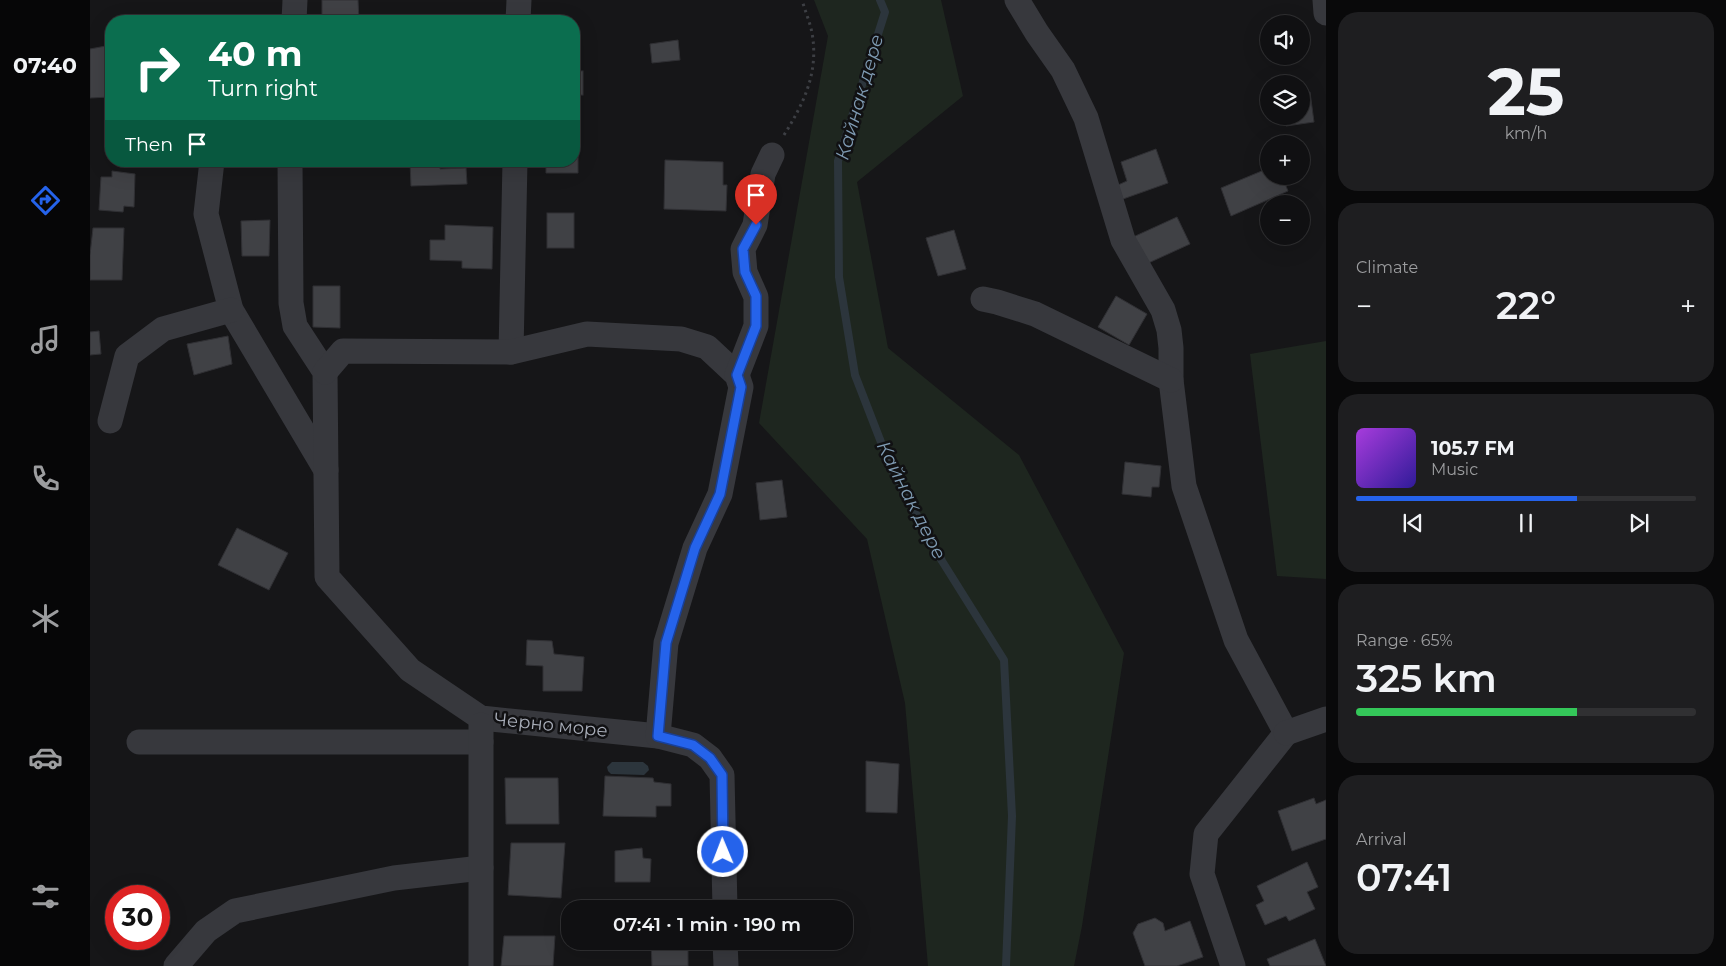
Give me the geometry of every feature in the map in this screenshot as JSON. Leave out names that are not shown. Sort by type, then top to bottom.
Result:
[{"type":"street","points":[[294,15],[295,0]]},
{"type":"street","points":[[518,15],[519,0]]},
{"type":"street","points":[[1017,0],[1037,33],[1064,70],[1086,118],[1124,240],[1163,310],[1172,348],[1171,380],[1184,486],[1236,640],[1286,733]]},
{"type":"street","points":[[1325,0],[1326,13]]},
{"type":"street","points":[[737,375],[756,326],[756,296],[745,272],[743,249],[756,225],[763,174],[772,155]]},
{"type":"street","points":[[211,167],[206,214],[231,310],[326,470]]},
{"type":"street","points":[[290,167],[291,303],[295,326],[325,372],[327,577],[410,670],[481,718]]},
{"type":"street","points":[[511,352],[515,167]]},
{"type":"street","points":[[983,299],[1034,314],[1171,380]]},
{"type":"street","points":[[110,421],[127,356],[163,329],[231,310]]},
{"type":"street","points":[[325,372],[344,351],[511,352],[587,334],[681,339],[707,347],[737,375],[741,387],[720,494],[695,548],[666,643],[658,736]]},
{"type":"street","name":"Черно море","points":[[481,966],[481,718],[658,736],[693,745],[710,758],[722,775],[725,900]]},
{"type":"street","points":[[1233,966],[1202,874],[1206,834],[1286,733],[1326,720]]},
{"type":"street","points":[[138,742],[481,742]]},
{"type":"street","points":[[176,966],[206,931],[235,911],[394,878],[481,868]]},
{"type":"street","points":[[725,950],[726,966]]},
{"type":"path","points":[[772,155],[796,115],[808,90],[814,63],[812,33],[802,0]]},
{"type":"shaded area","points":[[814,0],[941,0],[963,96],[857,182],[888,348],[1019,455],[1124,653],[1082,926],[1074,966],[928,966],[905,703],[867,539],[759,423],[828,36]]},
{"type":"shaded area","points":[[1326,341],[1326,579],[1277,576],[1250,354]]},
{"type":"shaded area","points":[[612,762],[643,762],[648,766],[649,770],[644,775],[611,774],[607,767]]},
{"type":"building","points":[[322,0],[358,0],[359,15],[322,15]]},
{"type":"building","points":[[678,40],[680,60],[652,63],[650,44]]},
{"type":"building","points":[[105,46],[105,97],[90,98],[90,49]]},
{"type":"building","points":[[580,71],[583,71],[583,95],[580,95]]},
{"type":"building","points":[[1310,92],[1314,122],[1310,123]]},
{"type":"building","points":[[1156,149],[1168,183],[1123,199],[1118,185],[1127,181],[1121,162]]},
{"type":"building","points":[[665,160],[723,162],[723,185],[727,185],[726,211],[664,209]]},
{"type":"building","points":[[410,167],[466,168],[467,184],[411,186]]},
{"type":"building","points":[[546,167],[578,167],[578,173],[546,173]]},
{"type":"building","points":[[112,171],[135,174],[134,207],[124,206],[123,212],[99,210],[101,177],[112,177]]},
{"type":"building","points":[[1260,172],[1260,185],[1286,185],[1288,191],[1279,195],[1260,195],[1260,203],[1231,216],[1221,188]]},
{"type":"building","points":[[547,213],[574,213],[574,248],[547,248]]},
{"type":"building","points":[[1177,217],[1190,244],[1144,265],[1131,238]]},
{"type":"building","points":[[270,220],[269,256],[242,256],[241,221]]},
{"type":"building","points":[[445,225],[493,227],[492,269],[462,268],[462,261],[430,260],[430,240],[445,240]]},
{"type":"building","points":[[93,228],[124,228],[122,280],[90,280]]},
{"type":"building","points":[[954,230],[966,269],[938,276],[926,238]]},
{"type":"building","points":[[313,286],[340,286],[340,328],[313,327]]},
{"type":"building","points":[[1116,296],[1147,314],[1129,345],[1098,327]]},
{"type":"building","points":[[99,331],[101,354],[90,355],[90,332]]},
{"type":"building","points":[[228,336],[232,364],[194,375],[187,344]]},
{"type":"building","points":[[1125,462],[1161,466],[1159,487],[1152,487],[1151,497],[1122,494]]},
{"type":"building","points":[[782,480],[787,517],[760,520],[756,483]]},
{"type":"building","points":[[237,528],[288,553],[269,590],[218,565]]},
{"type":"building","points":[[527,640],[552,641],[554,654],[584,657],[582,691],[543,691],[543,666],[526,665]]},
{"type":"building","points":[[866,761],[899,764],[897,813],[866,812]]},
{"type":"building","points":[[605,776],[653,778],[654,782],[671,784],[671,806],[656,806],[656,817],[603,816]]},
{"type":"building","points":[[505,778],[558,778],[559,824],[506,824]]},
{"type":"building","points":[[1314,798],[1316,804],[1326,800],[1326,839],[1292,851],[1278,811]]},
{"type":"building","points":[[511,843],[565,843],[561,898],[508,895]]},
{"type":"building","points":[[642,848],[643,858],[651,859],[650,882],[615,882],[615,851]]},
{"type":"building","points":[[1307,862],[1318,887],[1307,892],[1315,909],[1289,921],[1286,916],[1265,925],[1256,905],[1264,901],[1257,886]]},
{"type":"building","points":[[1155,918],[1163,923],[1165,931],[1190,921],[1203,957],[1177,966],[1145,966],[1133,933],[1138,924]]},
{"type":"building","points":[[504,936],[555,936],[553,966],[501,966]]},
{"type":"building","points":[[1315,939],[1326,966],[1270,966],[1267,959]]},
{"type":"building","points":[[651,950],[688,950],[688,966],[652,966]]},
{"type":"waterway","name":"Кайнак дере","points":[[880,0],[885,12],[838,161],[839,277],[855,375],[891,468],[942,561],[1004,660],[1012,816],[1006,966]]},
{"type":"route","points":[[723,852],[722,775],[710,758],[693,745],[658,736],[666,643],[695,548],[720,494],[733,436],[741,387],[737,375],[756,326],[756,296],[745,272],[743,249],[756,225]]}]
